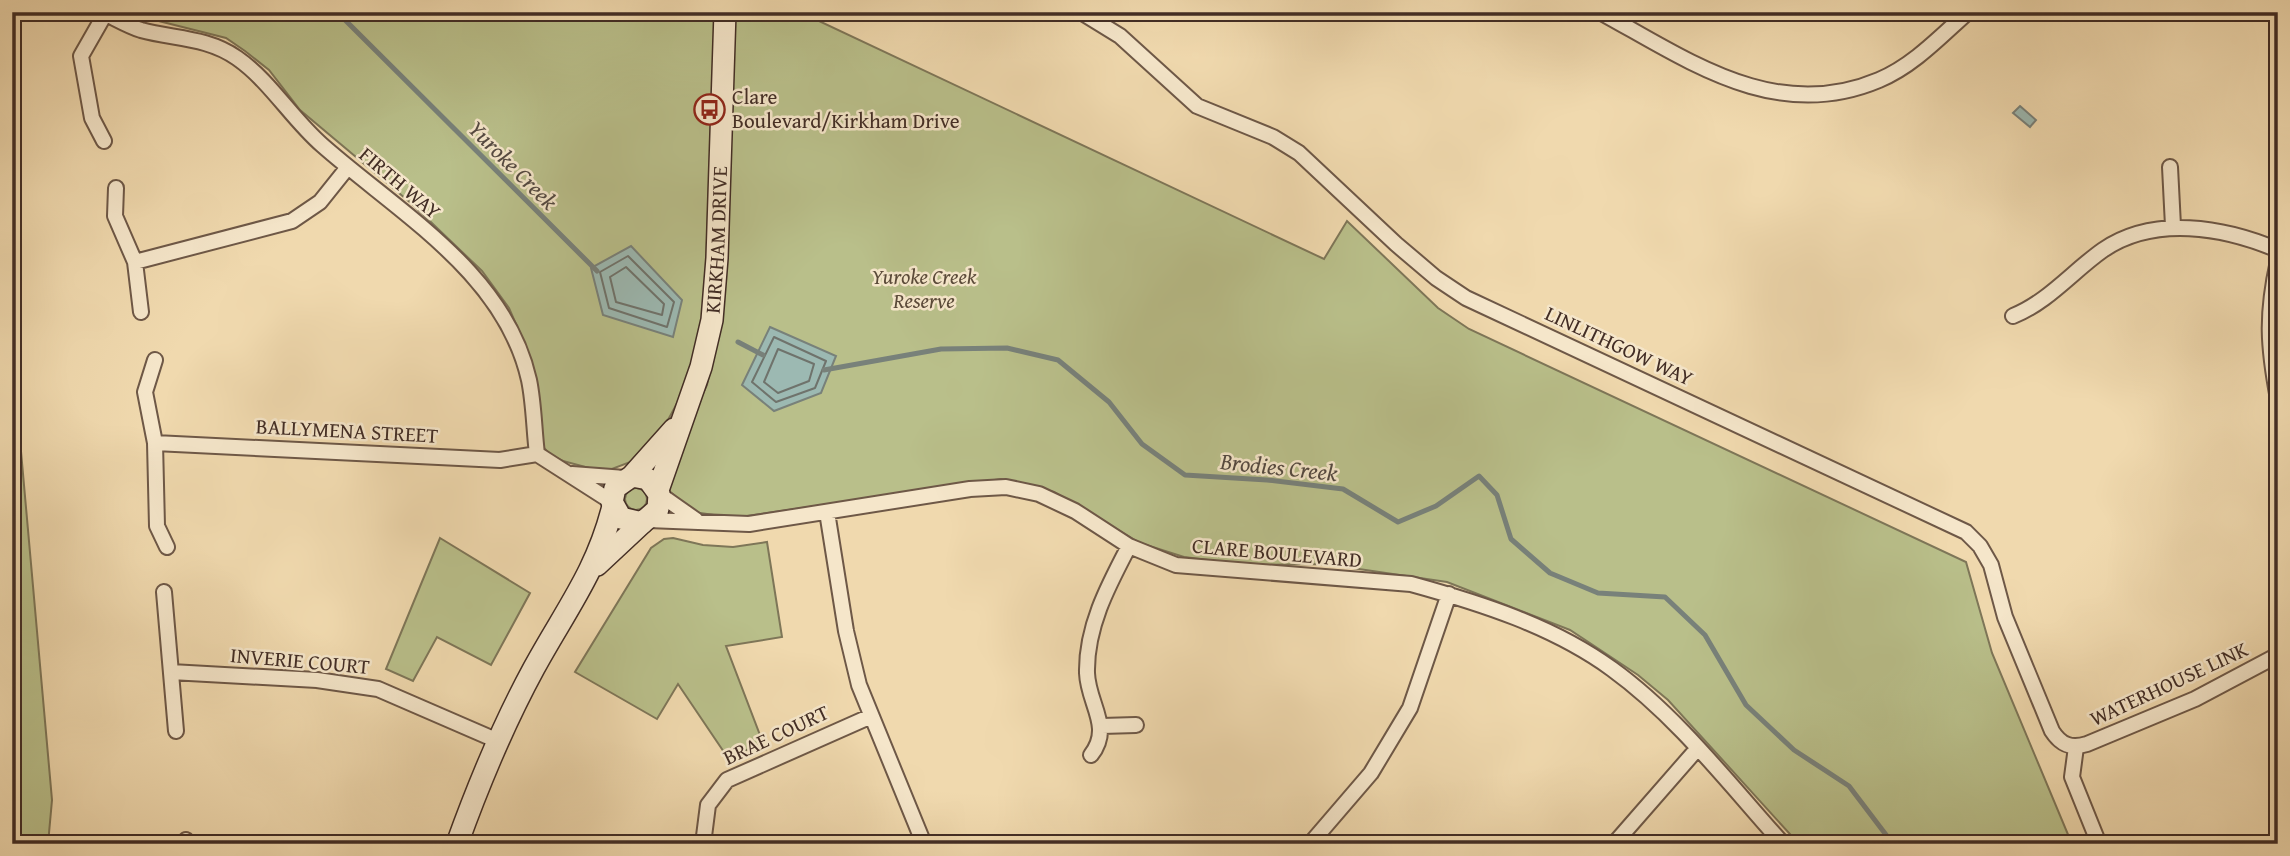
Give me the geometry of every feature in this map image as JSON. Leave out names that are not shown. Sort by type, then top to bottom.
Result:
[{"type":"street","name":"KIRKHAM DRIVE","points":[[659,492],[701,367],[715,297],[725,12]]},
{"type":"street","name":"LINLITHGOW WAY","points":[[1081,12],[1120,36],[1197,106],[1273,137],[1299,153],[1396,244],[1459,294],[1966,532],[1980,546],[1991,565],[2005,617],[2052,731],[2060,742],[2076,747]]},
{"type":"street","points":[[1600,12],[1723,79],[1774,94],[1830,93],[1880,80],[1925,51],[1968,12]]},
{"type":"street","points":[[104,13],[81,56],[92,118],[104,141]]},
{"type":"street","name":"FIRTH WAY","points":[[104,13],[140,30],[207,42],[237,58],[264,83],[298,123],[423,228],[478,280],[510,329],[529,380],[537,454]]},
{"type":"street","points":[[135,262],[292,221],[320,202],[348,167]]},
{"type":"street","points":[[2170,167],[2173,226]]},
{"type":"street","points":[[116,188],[116,216],[135,262],[141,312]]},
{"type":"street","points":[[2013,316],[2031,309],[2105,249],[2142,231],[2173,226],[2254,240],[2278,250]]},
{"type":"street","points":[[2278,261],[2269,304],[2270,358],[2278,399]]},
{"type":"street","points":[[155,360],[145,392],[155,443],[157,526],[167,547]]},
{"type":"street","name":"KIRKHAM DRIVE","points":[[629,477],[682,419]]},
{"type":"street","name":"BALLYMENA STREET","points":[[155,443],[500,460],[537,454]]},
{"type":"street","points":[[537,454],[571,473],[612,504],[621,519],[645,522]]},
{"type":"street","points":[[571,473],[648,479],[659,492],[658,509],[593,569]]},
{"type":"street","points":[[457,844],[498,741],[554,632],[593,569],[615,488],[629,477]]},
{"type":"street","name":"CLARE BOULEVARD","points":[[645,522],[697,521],[734,525],[970,489],[1006,487],[1052,498],[1129,546],[1176,565],[1411,584],[1449,594],[1564,639],[1612,669],[1658,706],[1783,844]]},
{"type":"street","name":"CLARE BOULEVARD","points":[[659,492],[697,521]]},
{"type":"street","points":[[827,512],[850,653],[869,717],[924,844]]},
{"type":"street","points":[[1091,755],[1101,739],[1102,726],[1089,690],[1089,647],[1102,598],[1129,546]]},
{"type":"street","points":[[164,592],[176,731]]},
{"type":"street","points":[[1310,844],[1371,773],[1410,708],[1449,594]]},
{"type":"street","name":"WATERHOUSE LINK","points":[[2076,747],[2195,699],[2278,655]]},
{"type":"street","name":"INVERIE COURT","points":[[171,672],[317,680],[378,689],[498,741]]},
{"type":"street","name":"BRAE COURT","points":[[703,844],[708,805],[727,780],[869,717]]},
{"type":"street","points":[[1102,726],[1136,725]]},
{"type":"street","points":[[2076,747],[2072,777],[2099,844]]},
{"type":"street","points":[[1614,844],[1697,749]]},
{"type":"green space","points":[[123,12],[715,12],[704,324],[681,396],[656,442],[641,458],[604,472],[552,456],[543,447],[535,377],[529,354],[509,308],[482,271],[412,204],[300,110],[269,70],[245,51],[226,38]]},
{"type":"green space","name":"Yuroke Creek Reserve","points":[[735,12],[800,12],[1324,259],[1347,221],[1438,308],[1469,329],[1966,562],[1992,653],[2072,844],[1799,844],[1668,700],[1638,675],[1570,630],[1447,582],[1325,564],[1248,565],[1184,557],[1140,543],[1054,492],[1001,479],[733,518],[694,512],[668,490],[673,458],[707,385],[723,309]]},
{"type":"green space","points":[[12,350],[52,800],[48,844],[12,844]]},
{"type":"green space","points":[[636,488],[644,491],[647,499],[644,507],[636,510],[628,507],[625,499],[628,491]]},
{"type":"green space","points":[[440,538],[530,593],[491,665],[437,637],[413,681],[386,669]]},
{"type":"green space","points":[[673,538],[703,545],[733,547],[767,542],[782,637],[726,646],[763,743],[728,758],[678,684],[657,719],[575,672],[651,548],[664,539]]},
{"type":"water","points":[[2020,106],[2036,120],[2030,127],[2013,113]]},
{"type":"water","points":[[631,246],[682,300],[673,337],[603,315],[591,268]]},
{"type":"water","points":[[770,327],[836,356],[821,393],[774,411],[742,385]]},
{"type":"waterway","name":"Yuroke Creek","points":[[337,12],[597,271]]},
{"type":"waterway","name":"Brodies Creek","points":[[738,342],[763,355]]},
{"type":"waterway","name":"Brodies Creek","points":[[824,370],[941,349],[1007,348],[1058,360],[1109,402],[1142,444],[1185,475],[1267,480],[1343,489],[1398,522],[1436,506],[1479,476],[1497,495],[1511,539],[1550,573],[1598,593],[1665,597],[1705,635],[1746,705],[1794,750],[1849,786],[1893,844]]},
{"type":"place","name":"Clare Boulevard/Kirkham Drive","points":[[709,109]]}]
